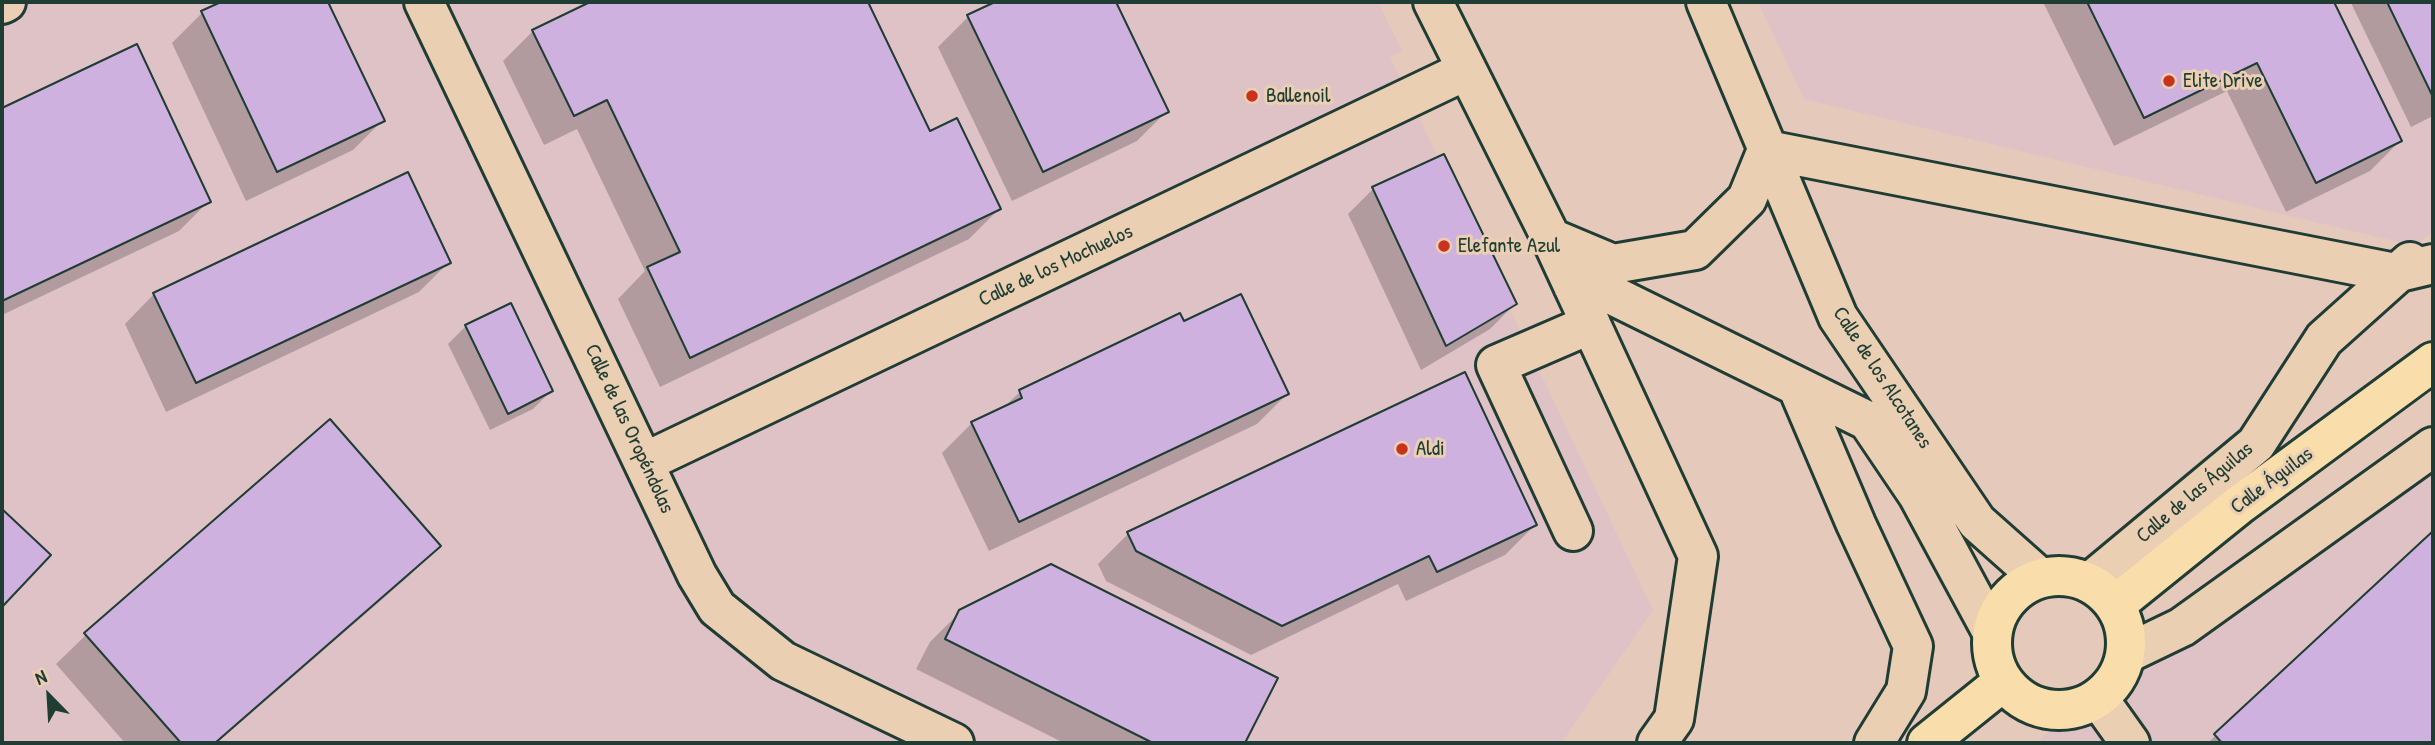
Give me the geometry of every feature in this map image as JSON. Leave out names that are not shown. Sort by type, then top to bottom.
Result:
[{"type":"main road","name":"Calle Águilas","points":[[2103,593],[2239,505],[2433,362]]},
{"type":"main road","points":[[2069,576],[2103,593],[2126,630],[2126,654],[2116,678],[2098,698],[2073,709],[2043,709],[2020,698],[2003,682],[1992,657],[1992,632],[2000,609],[2015,591],[2040,578],[2069,576]]},
{"type":"main road","points":[[1927,743],[2003,682]]},
{"type":"street","name":"Calle de las Oropéndolas","points":[[424,2],[697,575],[718,608],[783,661],[954,743]]},
{"type":"street","name":"Calle de los Alcotanes","points":[[1706,2],[1839,317],[1977,522],[2040,578]]},
{"type":"street","points":[[1441,8],[1467,70],[1551,238],[1698,556],[1674,719],[1657,743]]},
{"type":"street","name":"Calle de los Mochuelos","points":[[645,462],[1467,70]]},
{"type":"street","points":[[1551,238],[1613,264],[1695,250],[1747,199],[1767,150],[2395,274],[2433,264]]},
{"type":"street","name":"Calle de las Águilas","points":[[2103,593],[2256,444],[2324,339],[2395,274],[2433,244]]},
{"type":"street","points":[[1573,286],[1604,291],[1868,421],[1918,495],[1992,632]]},
{"type":"street","points":[[1573,531],[1496,366],[1591,324]]},
{"type":"street","points":[[1798,388],[1856,524],[1913,646],[1906,691],[1874,743]]},
{"type":"street","points":[[2126,654],[2182,627],[2433,447]]},
{"type":"street","points":[[2098,698],[2130,743]]},
{"type":"shaded area","points":[[2,2],[1378,2],[1402,51],[1390,57],[1653,610],[1561,743],[2,743]]},
{"type":"shaded area","points":[[1758,2],[2433,2],[2433,231],[2415,246],[1804,99]]},
{"type":"shaded area","points":[[2433,470],[2433,743],[2036,743],[2055,726],[2313,561]]},
{"type":"building","points":[[221,2],[328,2],[385,121],[277,172],[201,11]]},
{"type":"building","points":[[590,2],[868,2],[930,131],[957,118],[1001,209],[690,358],[647,267],[680,252],[607,100],[574,116],[532,30]]},
{"type":"building","points":[[995,2],[1116,2],[1169,112],[1043,172],[967,15]]},
{"type":"building","points":[[2087,2],[2334,2],[2402,141],[2316,183],[2257,63],[2144,118]]},
{"type":"building","points":[[2387,2],[2433,2],[2433,97]]},
{"type":"building","points":[[137,44],[211,202],[2,301],[2,108]]},
{"type":"building","name":"Elefante Azul","points":[[1444,154],[1517,304],[1446,346],[1372,187]]},
{"type":"building","points":[[408,172],[451,263],[196,383],[153,293]]},
{"type":"building","points":[[1241,294],[1289,394],[1019,522],[971,422],[1022,398],[1019,390],[1180,313],[1184,321]]},
{"type":"building","points":[[511,303],[553,391],[508,414],[465,325]]},
{"type":"building","name":"Aldi","points":[[1465,372],[1537,525],[1437,572],[1429,556],[1282,626],[1136,551],[1127,532]]},
{"type":"building","points":[[330,419],[441,546],[215,743],[181,743],[84,633]]},
{"type":"building","points":[[2,509],[51,555],[2,607]]},
{"type":"building","points":[[2433,531],[2433,743],[2222,743],[2214,734]]},
{"type":"building","points":[[1051,564],[1278,678],[1245,743],[1153,743],[945,639],[959,610]]},
{"type":"place","name":"Elite Drive","points":[[2169,81]]},
{"type":"place","name":"Ballenoil","points":[[1252,96]]},
{"type":"place","name":"Elefante Azul","points":[[1444,246]]},
{"type":"place","name":"Aldi","points":[[1402,449]]}]
